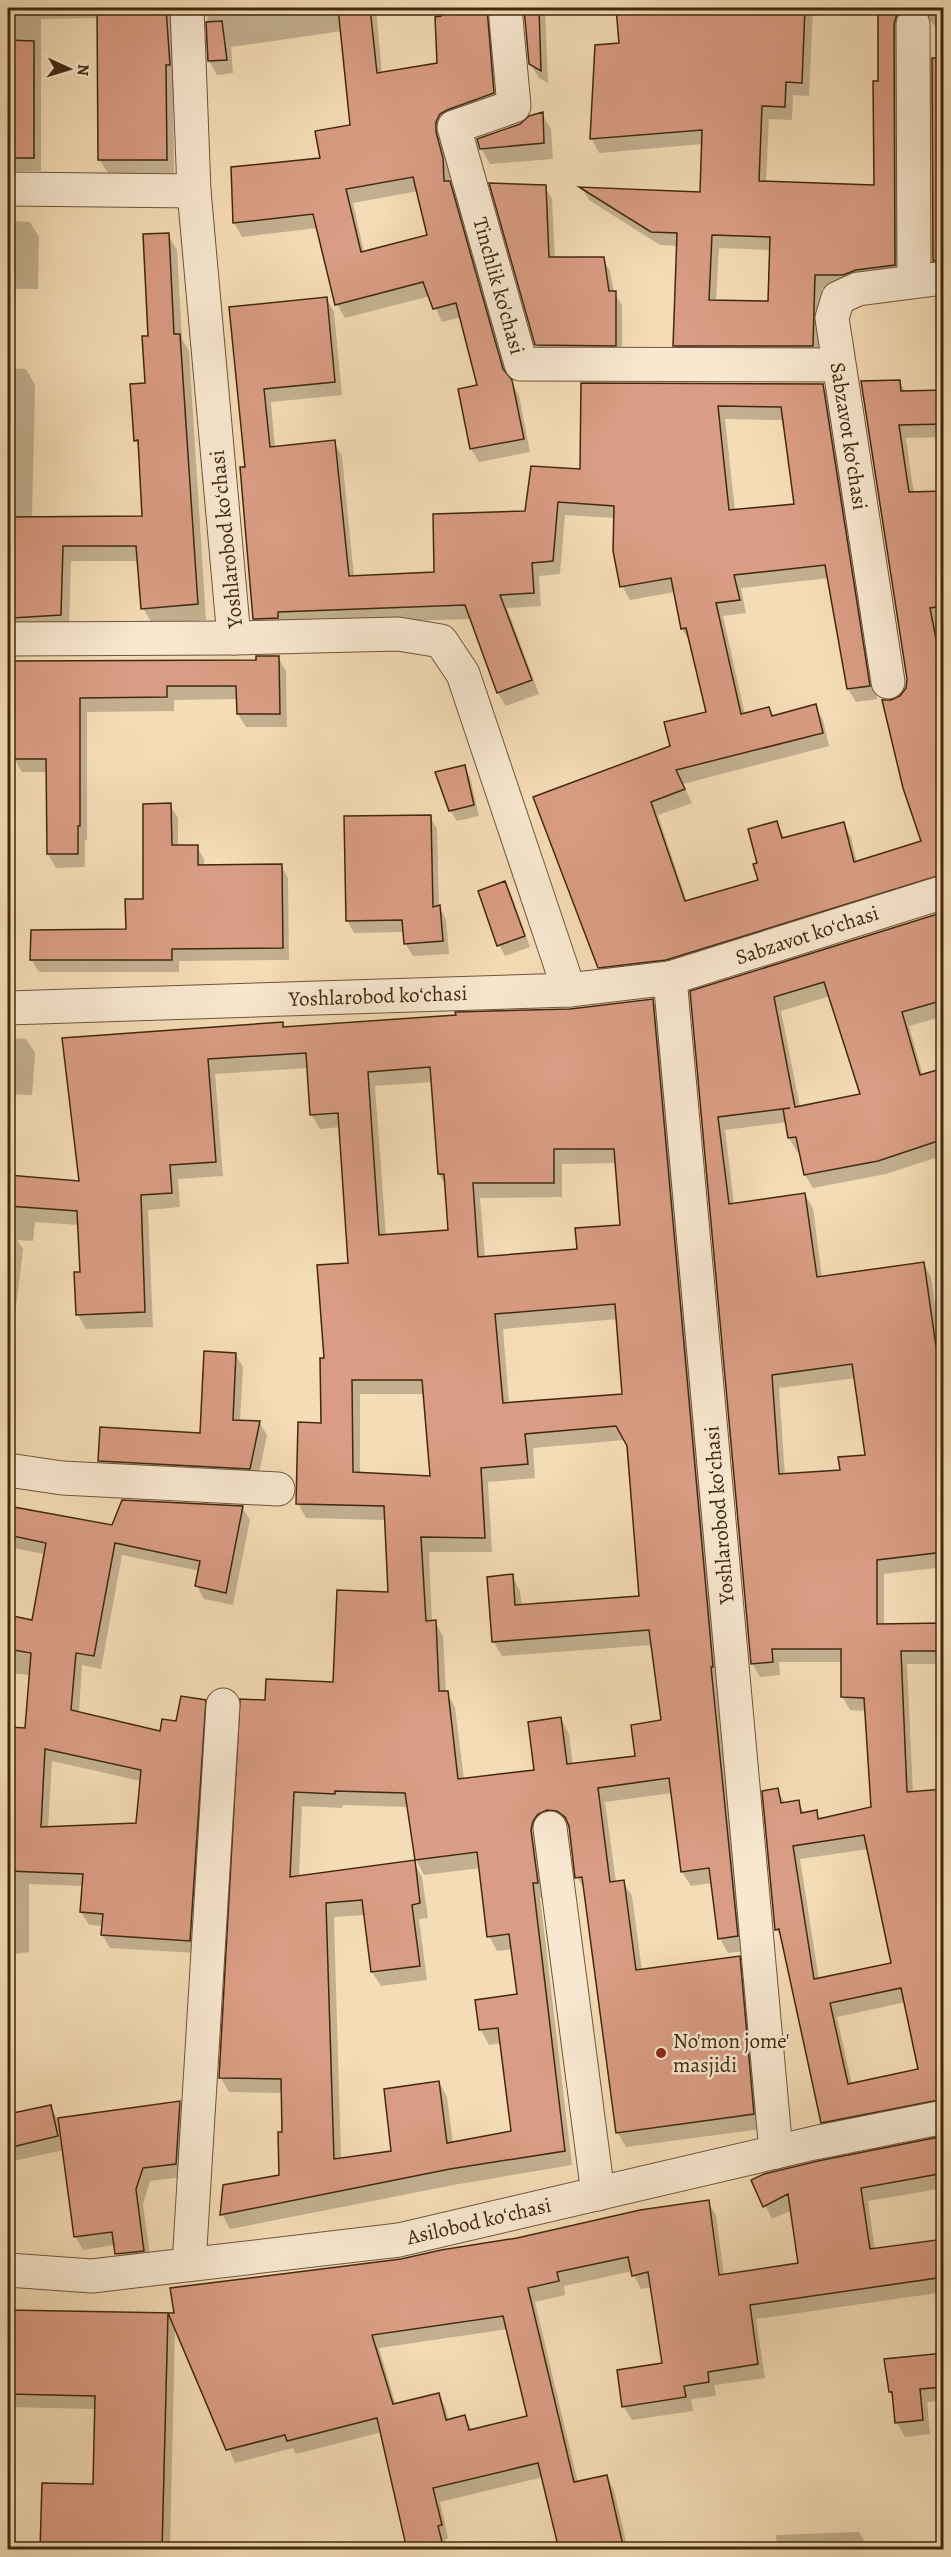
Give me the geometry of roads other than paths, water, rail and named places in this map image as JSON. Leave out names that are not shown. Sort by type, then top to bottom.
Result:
[{"type":"street","name":"Yoshlarobod koʻchasi","points":[[188,8],[194,191],[234,638],[398,634],[441,641],[463,674],[569,990]]},
{"type":"street","name":"Tinchlik ko'chasi","points":[[505,8],[514,106],[454,127],[521,364],[837,365]]},
{"type":"street","points":[[913,24],[928,280]]},
{"type":"street","points":[[8,189],[194,191]]},
{"type":"street","name":"Sabzavot koʻchasi","points":[[888,682],[837,365],[832,318],[838,298],[858,289],[928,280]]},
{"type":"street","points":[[8,639],[234,638]]},
{"type":"street","name":"Sabzavot koʻchasi","points":[[670,978],[944,892]]},
{"type":"street","name":"Yoshlarobod koʻchasi","points":[[8,1008],[569,990],[670,978],[776,2152]]},
{"type":"street","points":[[8,1470],[62,1478],[278,1489]]},
{"type":"street","points":[[189,2264],[223,1705]]},
{"type":"street","points":[[550,1828],[598,2194]]},
{"type":"street","name":"Asilobod koʻchasi","points":[[8,2270],[92,2276],[399,2240],[776,2152],[944,2117]]},
{"type":"place","name":"No'mon jome' masjidi","points":[[661,2053]]}]
